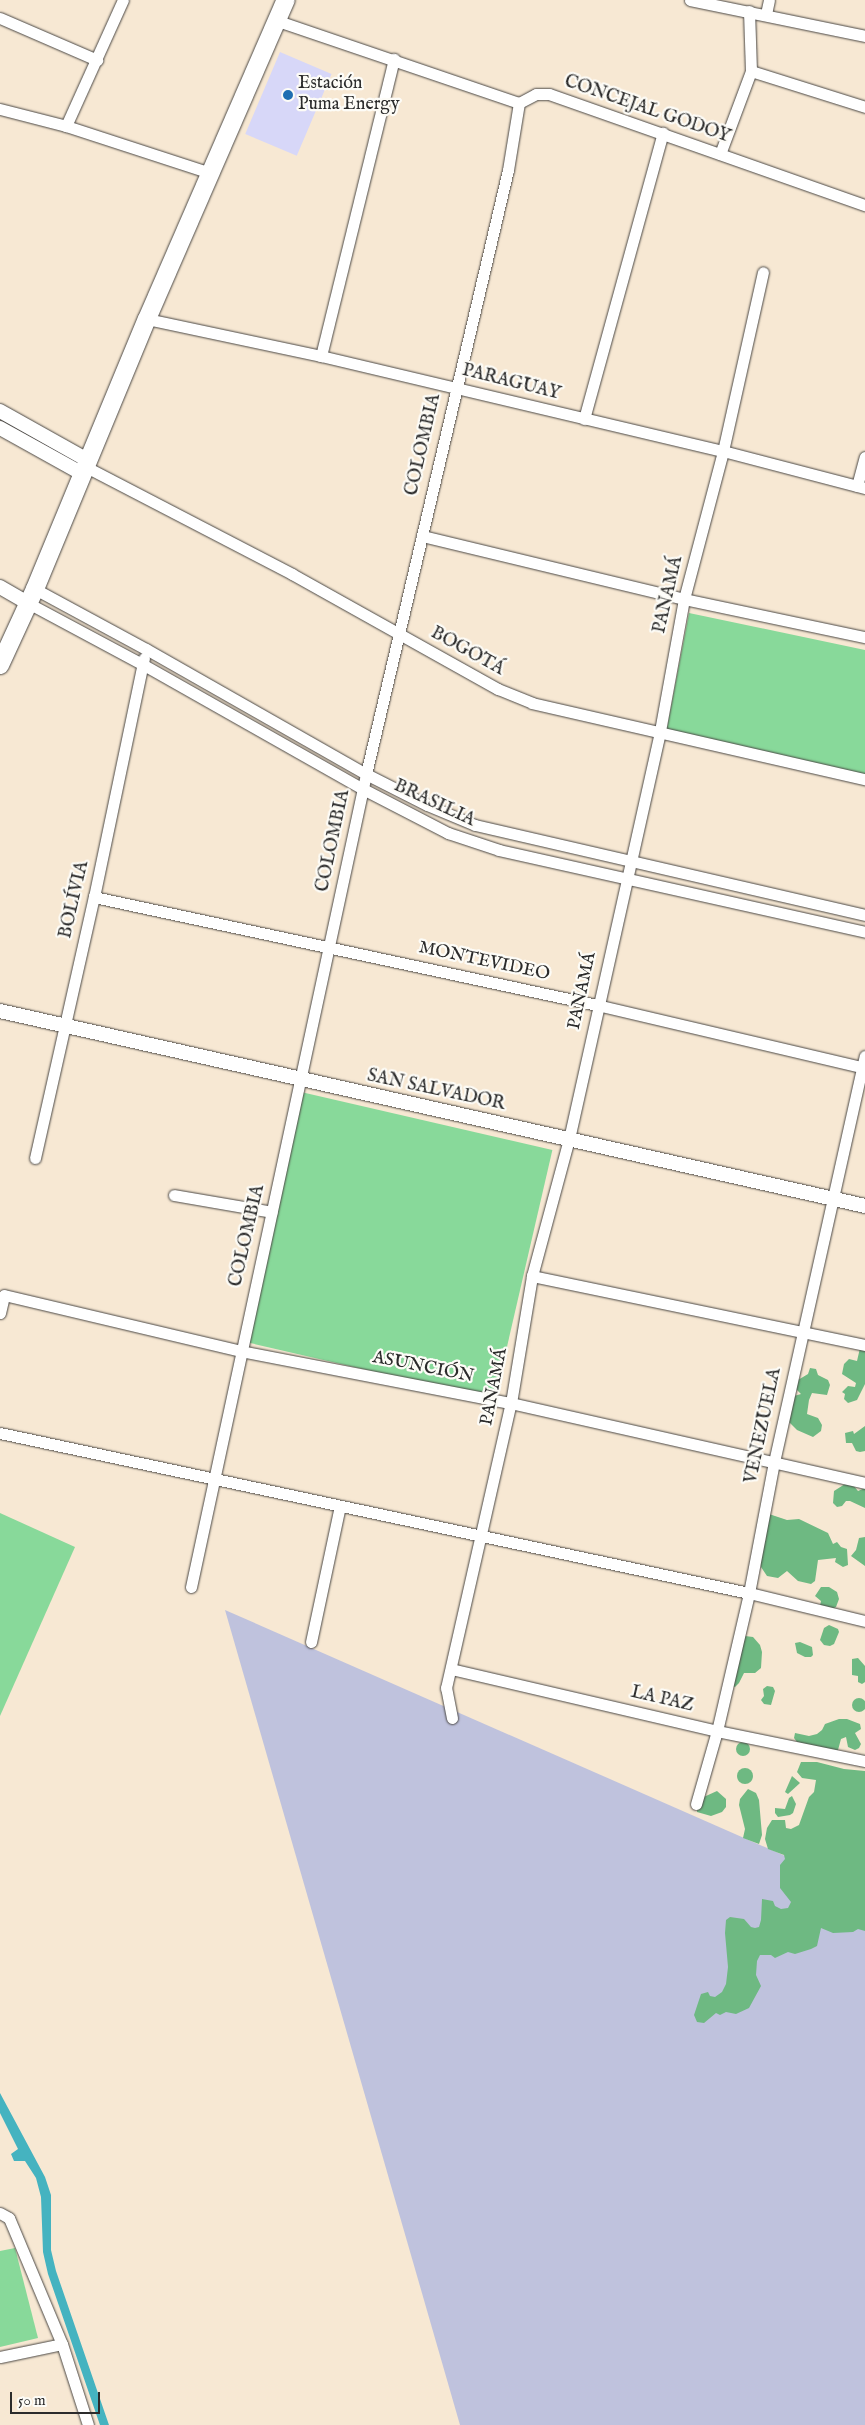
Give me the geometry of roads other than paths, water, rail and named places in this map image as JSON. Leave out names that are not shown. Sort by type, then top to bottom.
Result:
[{"type":"main road","points":[[0,665],[32,596],[147,318],[211,173],[275,20],[286,0]]},
{"type":"street","points":[[66,126],[123,0]]},
{"type":"street","points":[[690,0],[766,14],[865,36]]},
{"type":"street","points":[[766,14],[769,0]]},
{"type":"street","points":[[720,154],[752,71],[749,11]]},
{"type":"street","points":[[0,18],[97,60]]},
{"type":"street","points":[[275,20],[519,103]]},
{"type":"street","points":[[321,356],[394,59]]},
{"type":"street","points":[[752,71],[865,107]]},
{"type":"street","name":"CONCEJAL GODOY","points":[[519,103],[536,94],[548,94],[664,132],[720,154],[865,204]]},
{"type":"street","name":"COLOMBIA","points":[[191,1587],[215,1479],[240,1351],[301,1080],[366,774],[455,387],[508,170],[519,103]]},
{"type":"street","points":[[0,109],[66,126],[211,173]]},
{"type":"street","points":[[584,419],[664,132]]},
{"type":"street","name":"PANAMÁ","points":[[452,1718],[446,1693],[511,1403],[532,1276],[569,1139],[597,1005],[660,731],[684,599],[723,451],[763,272]]},
{"type":"street","name":"PARAGUAY","points":[[147,318],[455,387],[723,451],[861,487]]},
{"type":"street","points":[[0,411],[86,467]]},
{"type":"street","points":[[0,428],[86,467]]},
{"type":"street","points":[[861,487],[865,457]]},
{"type":"street","name":"BOGOTÁ","points":[[86,467],[292,574],[498,689],[532,703],[865,779]]},
{"type":"street","points":[[422,536],[684,599],[865,637]]},
{"type":"street","points":[[0,587],[32,596]]},
{"type":"street","name":"BRASILIA","points":[[32,596],[146,649],[366,774],[427,805],[475,824],[865,915]]},
{"type":"street","name":"BRASILIA","points":[[32,596],[142,664],[363,789],[448,833],[499,850],[625,880],[865,932]]},
{"type":"street","name":"BOLÍVIA","points":[[35,1158],[94,897],[146,649]]},
{"type":"street","points":[[268,735],[275,722]]},
{"type":"street","points":[[764,910],[768,893]]},
{"type":"street","name":"MONTEVIDEO","points":[[94,897],[864,1064]]},
{"type":"street","name":"SAN SALVADOR","points":[[0,1011],[865,1206]]},
{"type":"street","name":"VENEZUELA","points":[[696,1804],[717,1731],[802,1333],[864,1064]]},
{"type":"street","points":[[174,1195],[272,1212]]},
{"type":"street","points":[[532,1276],[865,1346]]},
{"type":"street","name":"ASUNCIÓN","points":[[0,1313],[4,1295],[240,1351],[511,1403],[865,1483]]},
{"type":"street","points":[[0,1432],[748,1593],[865,1622]]},
{"type":"street","points":[[311,1642],[340,1506]]},
{"type":"street","name":"LA PAZ","points":[[451,1669],[717,1731],[865,1762]]},
{"type":"street","points":[[0,2213],[8,2218],[62,2344],[88,2425]]},
{"type":"street","points":[[0,2357],[62,2344]]},
{"type":"water","points":[[0,2093],[45,2177],[51,2195],[51,2250],[56,2271],[109,2425],[100,2425],[48,2274],[43,2252],[41,2197],[36,2178],[25,2161],[14,2161],[11,2154],[18,2149],[0,2113]]},
{"type":"place","name":"Estación Puma Energy","points":[[288,95]]}]
